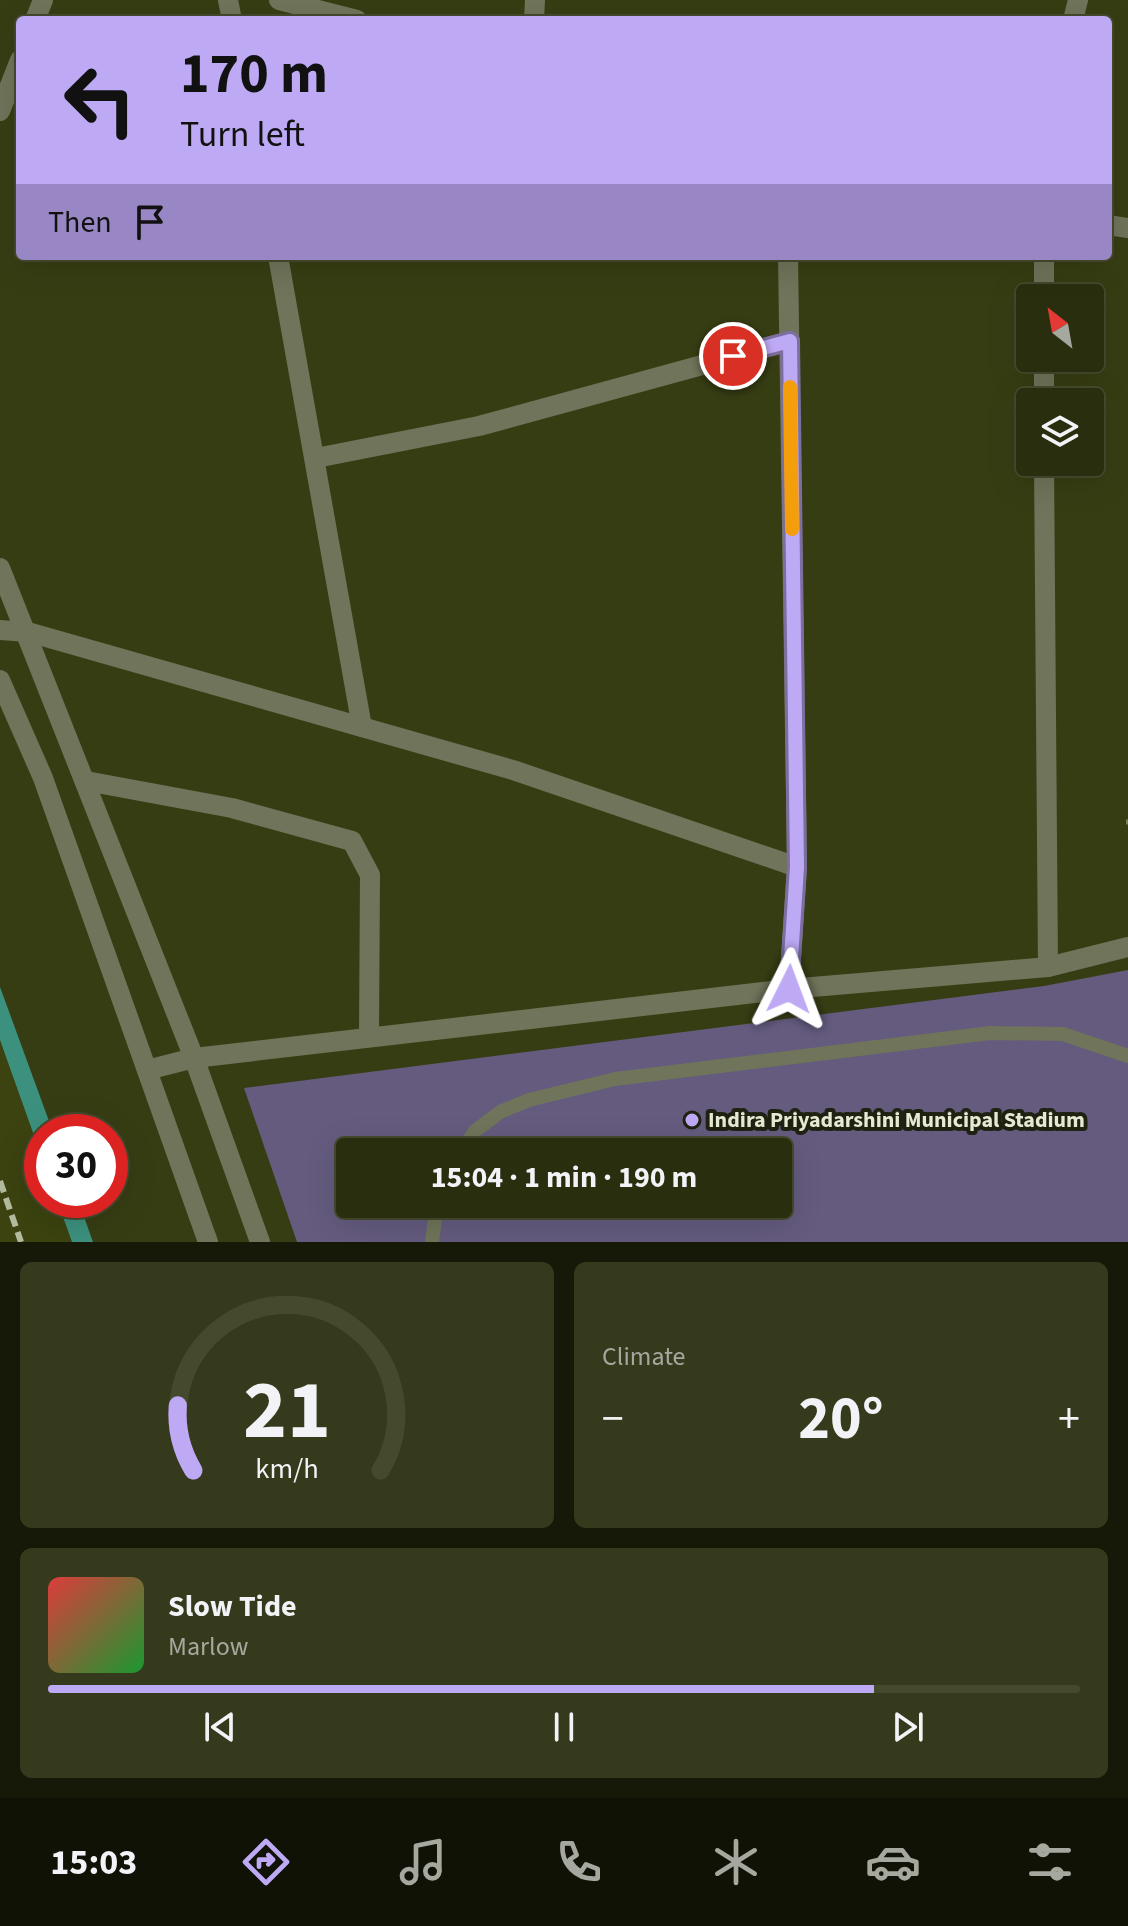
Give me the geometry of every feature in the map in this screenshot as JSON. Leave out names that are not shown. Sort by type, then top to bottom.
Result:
[{"type":"street","points":[[279,0],[341,16]]},
{"type":"street","points":[[0,111],[16,70]]},
{"type":"street","points":[[279,260],[362,727]]},
{"type":"street","points":[[788,260],[797,867],[789,989]]},
{"type":"street","points":[[1044,260],[1044,284]]},
{"type":"street","points":[[316,458],[479,426],[790,341]]},
{"type":"street","points":[[1044,476],[1048,967]]},
{"type":"street","points":[[0,568],[28,632],[194,1058],[260,1242]]},
{"type":"street","points":[[0,630],[28,632],[513,770],[797,867]]},
{"type":"street","points":[[0,680],[43,778],[208,1242]]},
{"type":"street","points":[[86,781],[232,808],[352,841],[370,875],[369,1037]]},
{"type":"street","points":[[147,1070],[194,1058],[369,1037],[789,989],[1048,967],[1128,947]]},
{"type":"lane","points":[[470,1138],[500,1112],[529,1100],[615,1079],[990,1033],[1063,1034],[1128,1056]]},
{"type":"lane","points":[[432,1242],[435,1218]]},
{"type":"shaded area","name":"Indira Priyadarshini Municipal Stadium","points":[[1128,970],[1128,1242],[297,1242],[244,1088],[1044,986]]},
{"type":"shaded area","points":[[0,1040],[26,1114],[24,1218],[63,1218],[72,1242],[0,1242]]},
{"type":"water","points":[[0,987],[46,1114],[26,1114],[0,1040]]},
{"type":"water","points":[[63,1218],[84,1218],[93,1242],[72,1242]]},
{"type":"railway","points":[[0,1181],[21,1242]]},
{"type":"slow traffic","points":[[790,387],[792,529]]},
{"type":"place","name":"Indira Priyadarshini Municipal Stadium","points":[[692,1120]]},
{"type":"route","points":[[733,356],[790,341],[797,867],[789,989]]}]
